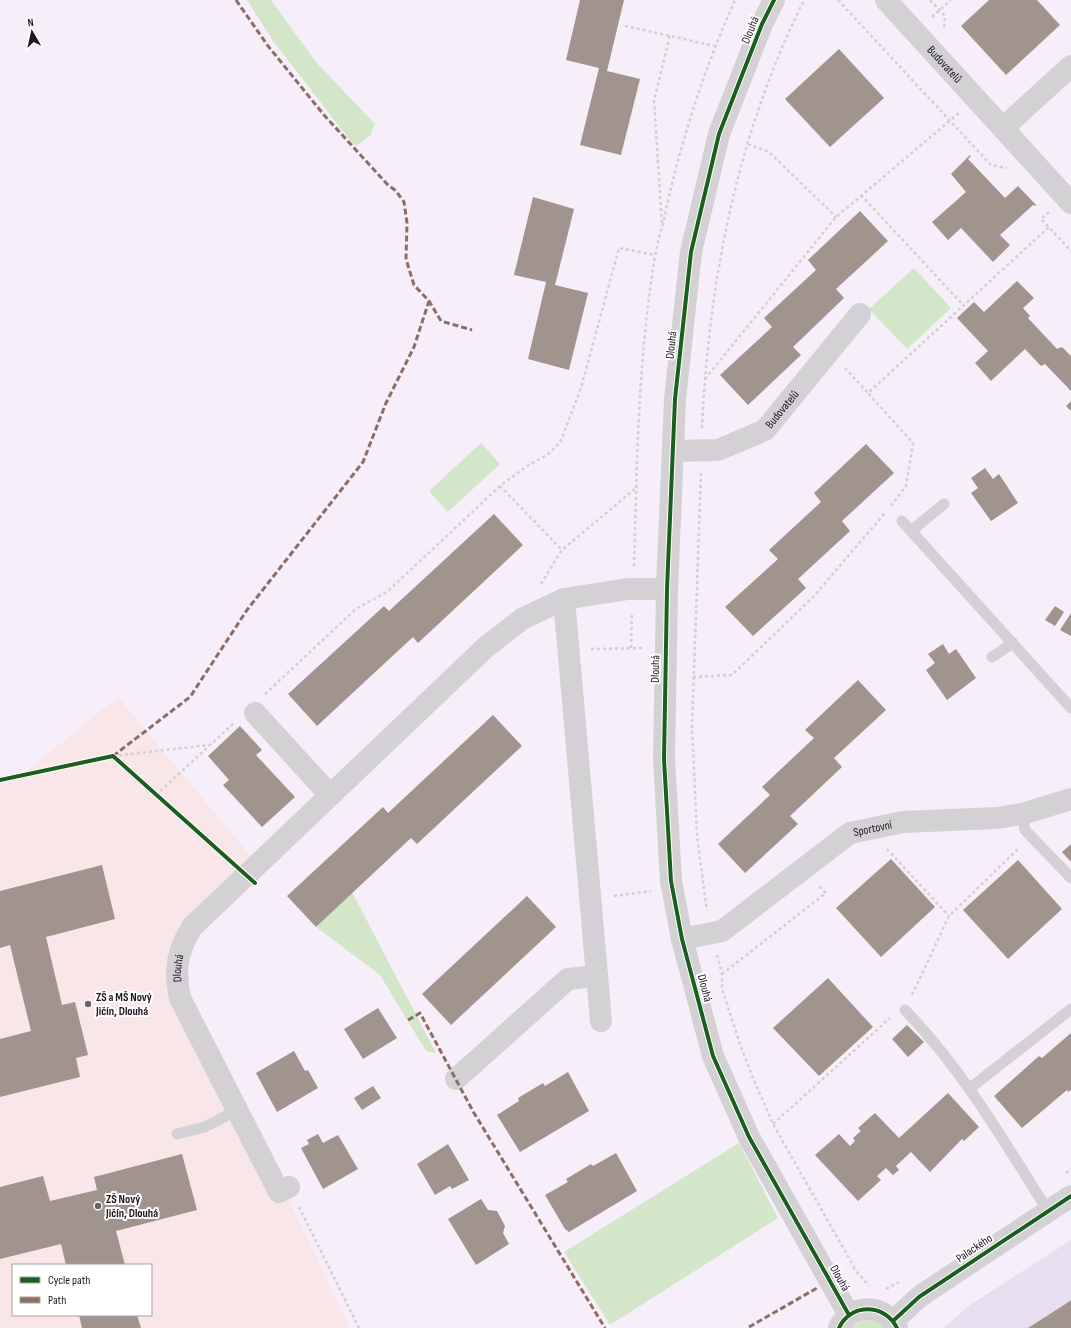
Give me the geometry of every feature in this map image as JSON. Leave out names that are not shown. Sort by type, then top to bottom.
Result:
[{"type":"street","name":"Dlouhá","points":[[774,0],[762,24],[720,134],[691,252],[675,399],[666,648],[664,759],[672,881],[682,939],[713,1056],[749,1137],[830,1280],[844,1322]]},
{"type":"street","name":"Budovatelů","points":[[886,0],[1071,203]]},
{"type":"street","points":[[1003,128],[1071,66]]},
{"type":"street","name":"Budovatelů","points":[[673,451],[718,450],[765,430],[860,314]]},
{"type":"street","name":"Dlouhá","points":[[289,1187],[279,1192],[180,998],[176,980],[176,964],[182,943],[192,927],[486,647],[522,619],[564,599],[628,589],[668,589]]},
{"type":"street","points":[[564,599],[601,1021]]},
{"type":"street","points":[[252,709],[330,795]]},
{"type":"street","name":"Sportovní","points":[[682,939],[722,931],[850,833],[903,822],[997,818],[1022,814],[1071,799]]},
{"type":"street","points":[[456,1079],[568,979],[597,976]]},
{"type":"street","name":"Palackého","points":[[844,1322],[860,1310],[872,1309],[884,1313],[895,1324],[919,1297],[1071,1196]]},
{"type":"lane","points":[[911,531],[944,504]]},
{"type":"lane","points":[[902,522],[1071,708]]},
{"type":"lane","points":[[992,657],[1012,643]]},
{"type":"lane","points":[[1022,814],[1025,830],[1071,878]]},
{"type":"lane","points":[[969,1089],[1071,1009]]},
{"type":"lane","points":[[905,1010],[927,1033],[969,1089],[1048,1211]]},
{"type":"lane","points":[[177,1134],[205,1127],[237,1110]]},
{"type":"path","points":[[804,0],[776,61],[748,144],[729,214],[710,318],[701,450],[693,677],[692,727],[697,836],[703,891],[722,974],[722,989],[741,1048],[773,1124],[854,1267],[869,1286],[873,1288]]},
{"type":"path","points":[[838,0],[991,165],[1014,170]]},
{"type":"path","points":[[625,26],[715,46]]},
{"type":"path","points":[[662,228],[654,101],[670,35]]},
{"type":"path","points":[[705,379],[836,217],[976,98]]},
{"type":"path","points":[[748,144],[769,152],[836,217]]},
{"type":"path","points":[[861,196],[964,306]]},
{"type":"path","points":[[1050,209],[1041,219],[1071,251]]},
{"type":"path","points":[[868,393],[1049,228]]},
{"type":"path","points":[[156,795],[210,745],[252,709],[357,608],[387,592],[500,486],[528,466],[547,455],[560,443],[581,388],[619,248],[655,255]]},
{"type":"path","points":[[693,677],[732,675],[813,597],[906,486],[913,443],[830,351]]},
{"type":"path","points":[[500,486],[562,550]]},
{"type":"path","points":[[538,589],[562,550],[637,487]]},
{"type":"path","points":[[568,649],[694,647]]},
{"type":"path","points":[[113,756],[210,745]]},
{"type":"path","points":[[910,999],[949,916],[1031,836]]},
{"type":"path","points":[[884,847],[949,916]]},
{"type":"path","points":[[722,974],[826,893],[817,881]]},
{"type":"path","points":[[609,896],[653,891]]},
{"type":"path","points":[[773,1124],[890,1017]]},
{"type":"path","points":[[1036,1192],[1071,1169]]},
{"type":"path","points":[[289,1187],[359,1328]]},
{"type":"path","points":[[830,1280],[854,1267]]},
{"type":"path","points":[[883,1290],[888,1289],[905,1278]]},
{"type":"shaded area","name":"ZŠ a MŠ Nový Jičín, Dlouhá","points":[[118,697],[253,859],[170,962],[284,1190],[350,1328],[0,1328],[0,777],[27,771]]},
{"type":"shaded area","points":[[1071,1240],[1071,1328],[943,1328],[970,1305]]},
{"type":"green space","points":[[247,0],[271,0],[316,62],[375,124],[370,136],[356,146],[349,139],[273,41]]},
{"type":"green space","points":[[914,268],[951,308],[907,349],[869,309]]},
{"type":"green space","points":[[481,443],[500,464],[448,512],[429,491]]},
{"type":"green space","points":[[352,892],[436,1053],[426,1051],[380,975],[316,927]]},
{"type":"green space","points":[[739,1143],[778,1218],[610,1325],[564,1252]]},
{"type":"green space","points":[[863,1320],[875,1321],[885,1328],[851,1328]]},
{"type":"building","points":[[580,0],[624,0],[607,71],[640,79],[621,155],[580,145],[599,68],[566,60]]},
{"type":"building","points":[[989,0],[1037,0],[1060,25],[1006,75],[961,26]]},
{"type":"building","points":[[839,49],[884,98],[830,147],[785,99]]},
{"type":"building","points":[[970,155],[971,156],[968,159],[1005,198],[1018,186],[1037,206],[1033,205],[1000,235],[1010,245],[993,262],[961,228],[948,240],[932,222],[966,192],[951,174]]},
{"type":"building","points":[[533,197],[574,209],[555,285],[588,293],[569,370],[528,359],[546,282],[514,275]]},
{"type":"building","points":[[860,211],[888,241],[836,289],[844,298],[793,347],[801,355],[748,405],[720,375],[772,327],[764,318],[816,270],[808,260]]},
{"type":"building","points":[[1017,281],[1034,298],[1023,308],[1030,316],[1028,318],[1057,349],[1062,347],[1071,356],[1071,391],[1045,364],[1041,366],[1025,349],[991,381],[975,363],[988,351],[957,318],[974,302],[984,312]]},
{"type":"building","points":[[1071,401],[1071,411],[1066,406]]},
{"type":"building","points":[[866,444],[894,473],[842,521],[850,531],[798,579],[806,588],[753,636],[725,607],[778,559],[769,550],[821,502],[814,493]]},
{"type":"building","points":[[985,468],[993,479],[999,474],[1018,503],[991,521],[971,493],[978,488],[971,478]]},
{"type":"building","points":[[494,514],[523,545],[418,643],[413,637],[317,726],[288,694],[384,606],[389,611]]},
{"type":"building","points":[[1055,606],[1064,612],[1055,626],[1045,620]]},
{"type":"building","points":[[1071,613],[1071,636],[1060,630]]},
{"type":"building","points":[[943,644],[949,654],[956,649],[976,678],[947,700],[926,670],[935,663],[928,654]]},
{"type":"building","points":[[858,680],[886,710],[834,758],[842,767],[790,816],[798,824],[745,873],[718,844],[770,795],[762,787],[814,738],[805,730]]},
{"type":"building","points":[[493,715],[522,746],[417,844],[411,838],[316,927],[287,896],[383,807],[388,813]]},
{"type":"building","points":[[240,726],[262,750],[256,755],[295,797],[262,827],[223,785],[229,780],[208,756]]},
{"type":"building","points":[[1071,844],[1071,862],[1062,852]]},
{"type":"building","points":[[891,859],[935,907],[881,957],[836,908]]},
{"type":"building","points":[[1018,860],[1062,909],[1008,959],[963,910]]},
{"type":"building","name":"ZŠ a MŠ Nový Jičín, Dlouhá","points":[[102,865],[115,919],[46,937],[62,1005],[75,1002],[88,1055],[76,1058],[80,1077],[0,1097],[0,1039],[31,1031],[10,945],[0,948],[0,891]]},
{"type":"building","points":[[527,896],[556,927],[451,1025],[422,994]]},
{"type":"building","points":[[828,978],[873,1027],[819,1076],[773,1028]]},
{"type":"building","points":[[378,1008],[397,1038],[363,1059],[344,1029]]},
{"type":"building","points":[[907,1025],[924,1042],[908,1057],[892,1039]]},
{"type":"building","points":[[1071,1033],[1071,1090],[1068,1092],[1067,1090],[1022,1128],[994,1096],[1039,1056],[1042,1058]]},
{"type":"building","points":[[294,1051],[305,1071],[308,1070],[318,1088],[277,1112],[256,1073]]},
{"type":"building","points":[[568,1072],[589,1111],[520,1152],[497,1115],[519,1101],[518,1098],[543,1083],[545,1086]]},
{"type":"building","points":[[373,1086],[381,1098],[362,1110],[354,1098]]},
{"type":"building","points":[[948,1093],[979,1127],[964,1141],[962,1139],[930,1172],[911,1152],[896,1166],[899,1170],[893,1175],[886,1168],[877,1176],[881,1180],[858,1201],[815,1155],[839,1134],[850,1146],[855,1141],[853,1138],[861,1131],[858,1128],[875,1113],[899,1138]]},
{"type":"building","points":[[318,1134],[323,1143],[338,1135],[358,1169],[323,1189],[301,1148],[309,1144],[307,1140]]},
{"type":"building","points":[[448,1144],[469,1180],[452,1189],[450,1186],[435,1195],[417,1164]]},
{"type":"building","points":[[616,1153],[637,1191],[569,1232],[565,1229],[545,1195],[568,1182],[566,1179],[591,1164],[593,1166]]},
{"type":"building","name":"ZŠ Nový Jičín, Dlouhá","points":[[182,1154],[197,1210],[116,1231],[125,1264],[66,1264],[61,1244],[0,1259],[0,1187],[43,1176],[50,1201],[97,1190],[94,1177]]},
{"type":"building","points":[[481,1199],[488,1210],[497,1211],[505,1226],[503,1233],[509,1244],[476,1265],[448,1219]]},
{"type":"building","points":[[1071,1300],[1071,1328],[1028,1328],[1067,1303]]},
{"type":"building","points":[[79,1316],[137,1316],[141,1328],[82,1328]]},
{"type":"marked path","points":[[236,0],[268,46],[324,115],[387,184],[396,191],[404,202],[407,223],[406,259],[414,285],[429,301],[441,321],[472,330]]},
{"type":"marked path","points":[[113,756],[190,697],[247,610],[363,462],[386,403],[414,347],[429,301]]},
{"type":"marked path","points":[[408,1020],[420,1013],[474,1113],[605,1328]]},
{"type":"marked path","points":[[749,1327],[817,1288]]},
{"type":"cycle path","points":[[774,0],[762,24],[719,134],[691,252],[675,399],[667,589],[664,759],[671,881],[682,939],[713,1056],[749,1137],[849,1315]]},
{"type":"cycle path","points":[[0,780],[113,756],[255,883]]},
{"type":"cycle path","points":[[893,1321],[919,1297],[1071,1196]]},
{"type":"cycle path","points":[[839,1328],[844,1320],[851,1314],[859,1310],[868,1309],[876,1310],[884,1314],[892,1320],[897,1328]]},
{"type":"place","name":"ZŠ a MŠ Nový Jičín, Dlouhá","points":[[88,1004]]},
{"type":"place","name":"ZŠ Nový Jičín, Dlouhá","points":[[98,1206]]}]
